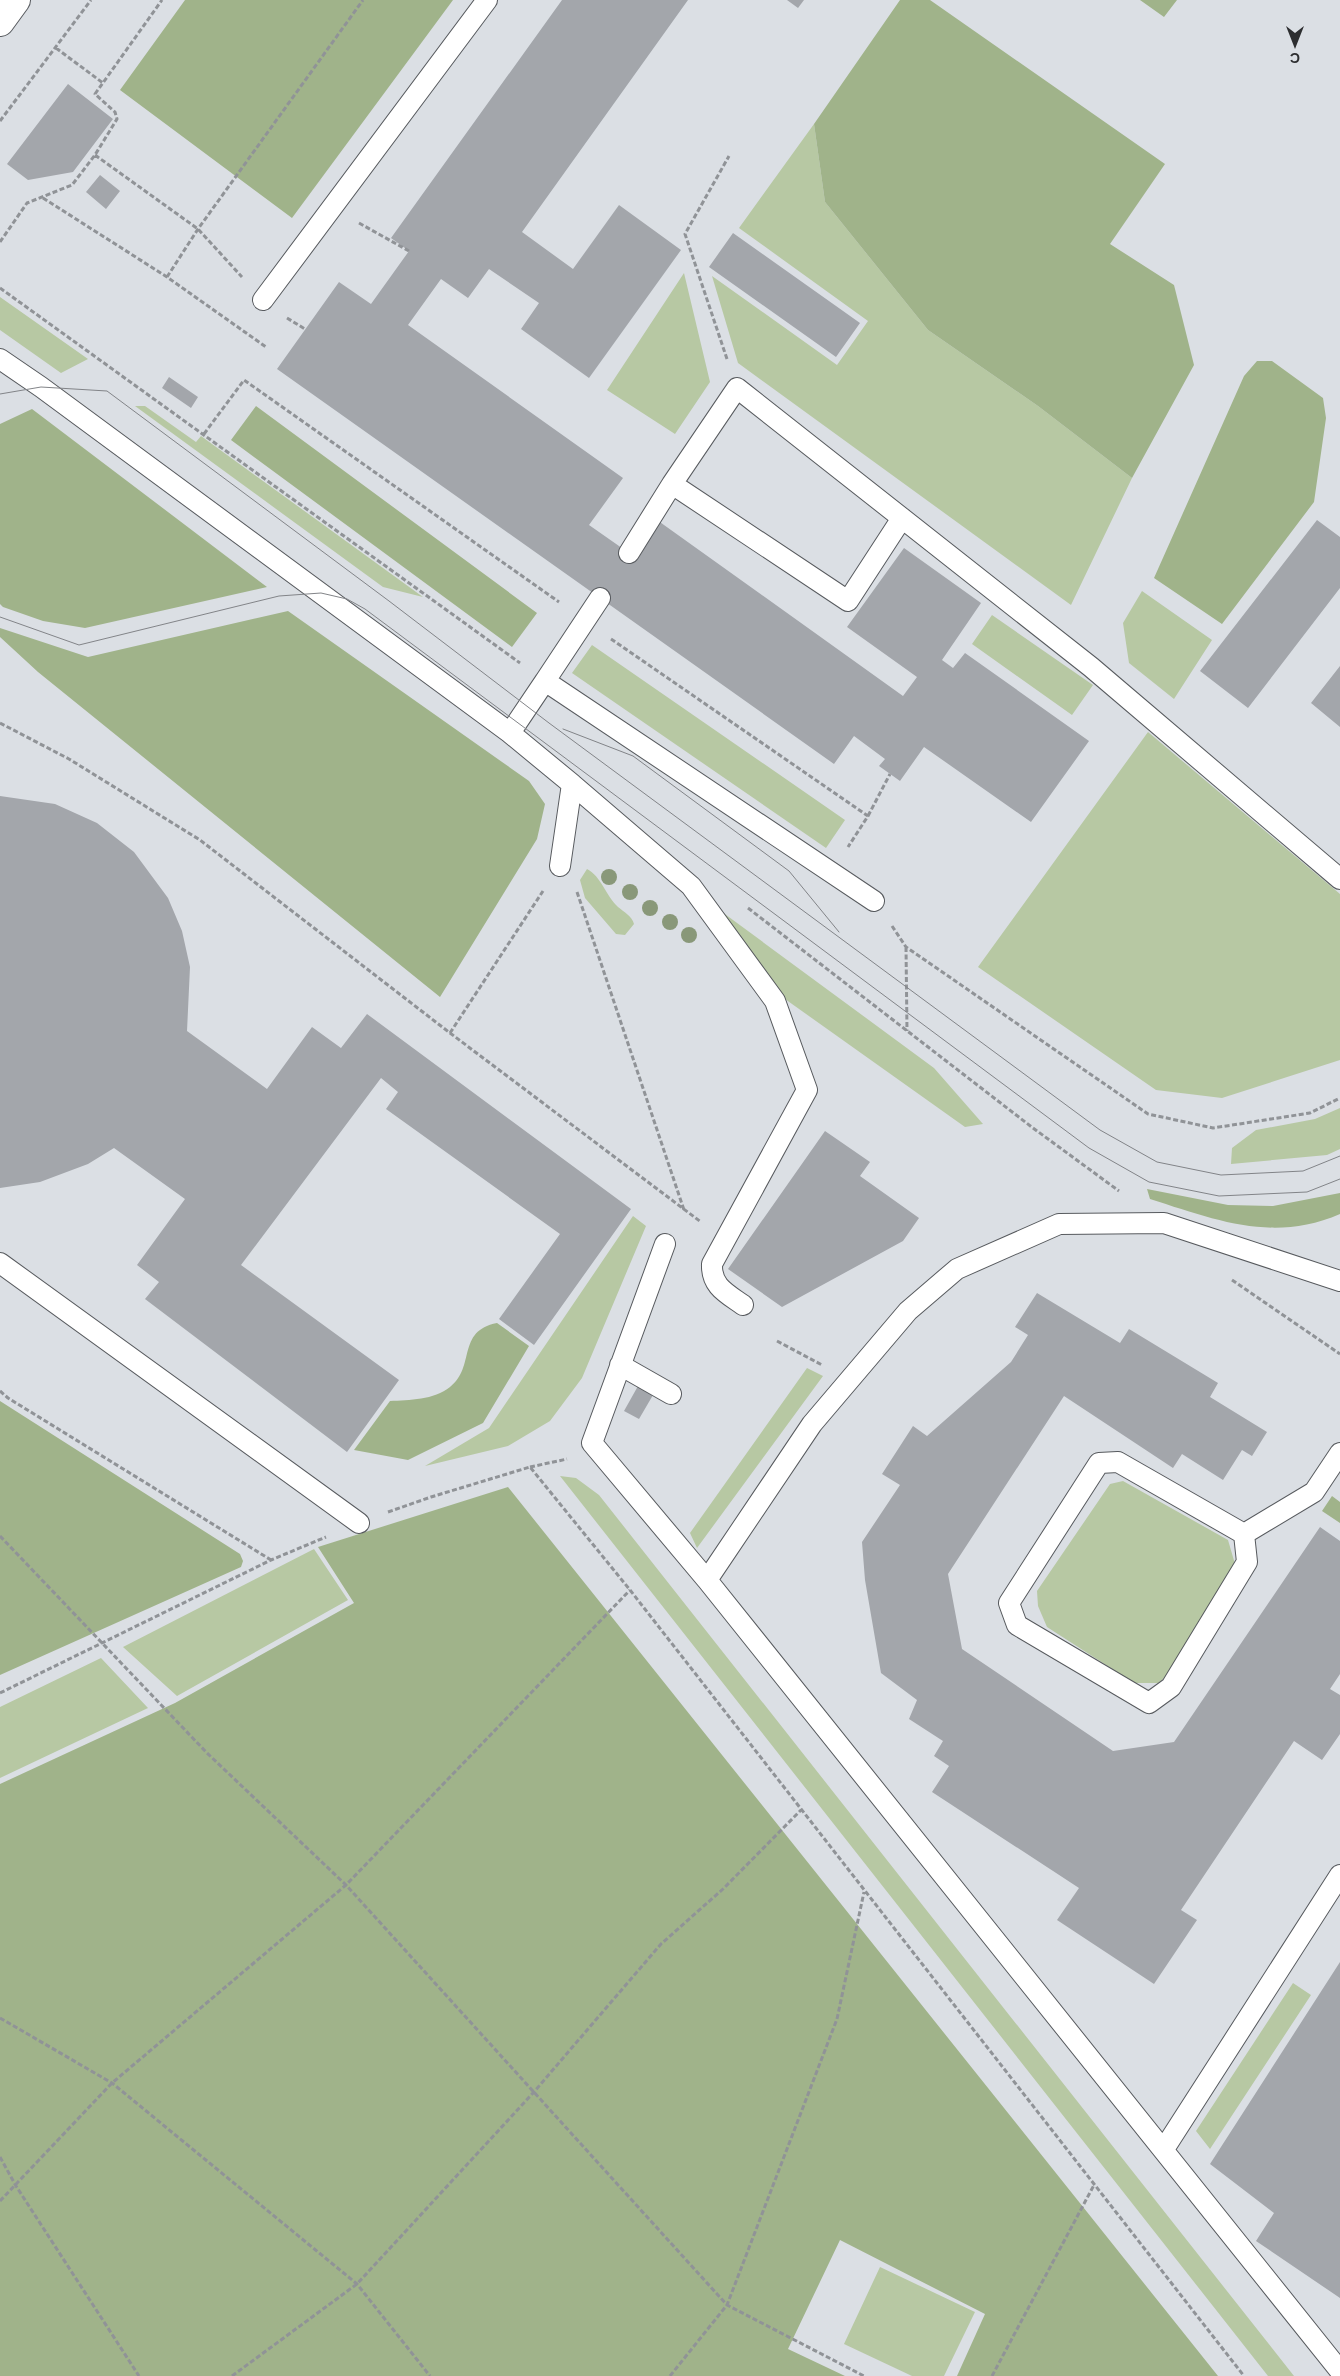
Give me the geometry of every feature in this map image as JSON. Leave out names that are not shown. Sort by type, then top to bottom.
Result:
[{"type":"main road","points":[[0,22],[16,0]]},
{"type":"lane","points":[[263,300],[487,0]]},
{"type":"lane","points":[[0,359],[41,387],[510,733],[691,886],[776,1001],[807,1090],[712,1264],[711,1276],[721,1289],[743,1305]]},
{"type":"lane","points":[[629,553],[672,484],[737,388],[1091,667],[1340,879]]},
{"type":"lane","points":[[672,484],[848,601],[902,518]]},
{"type":"lane","points":[[510,733],[600,598]]},
{"type":"lane","points":[[544,681],[874,901]]},
{"type":"lane","points":[[560,866],[572,784]]},
{"type":"lane","points":[[707,1580],[812,1424],[908,1311],[957,1269],[1058,1224],[1164,1223],[1340,1281]]},
{"type":"lane","points":[[665,1244],[592,1443],[707,1580],[1340,2371]]},
{"type":"lane","points":[[0,1263],[359,1523]]},
{"type":"lane","points":[[620,1365],[671,1394]]},
{"type":"lane","points":[[1244,1534],[1314,1492],[1340,1453]]},
{"type":"lane","points":[[1118,1462],[1244,1534],[1247,1562],[1170,1687],[1148,1703],[1017,1624],[1009,1603],[1100,1463],[1118,1462]]},
{"type":"lane","points":[[1164,2149],[1340,1875]]},
{"type":"path","points":[[0,121],[91,0]]},
{"type":"path","points":[[0,242],[27,203],[72,185],[95,155],[117,119],[116,112],[95,94],[162,0]]},
{"type":"path","points":[[167,277],[198,228],[363,0]]},
{"type":"path","points":[[56,48],[103,83]]},
{"type":"path","points":[[95,155],[198,228],[263,300]]},
{"type":"path","points":[[730,156],[685,234],[737,388]]},
{"type":"path","points":[[42,197],[167,277],[266,348]]},
{"type":"path","points":[[354,220],[409,251]]},
{"type":"path","points":[[0,288],[544,681]]},
{"type":"path","points":[[204,434],[244,380],[586,621],[868,816]]},
{"type":"path","points":[[0,723],[69,759],[200,840],[685,1211],[575,887]]},
{"type":"path","points":[[830,873],[868,816],[890,774]]},
{"type":"path","points":[[450,1033],[560,866]]},
{"type":"path","points":[[874,901],[906,947],[1148,1114],[1213,1128],[1310,1113],[1340,1098]]},
{"type":"path","points":[[744,904],[1033,1128],[1164,1223]]},
{"type":"path","points":[[906,947],[907,1031]]},
{"type":"path","points":[[1224,1274],[1340,1354]]},
{"type":"path","points":[[777,1341],[812,1359]]},
{"type":"path","points":[[0,1391],[8,1398],[271,1560]]},
{"type":"path","points":[[0,1693],[104,1644],[271,1560],[359,1523],[431,1497],[530,1467],[630,1590],[1244,2376]]},
{"type":"path","points":[[0,1536],[207,1753],[346,1885],[727,2305],[864,2376]]},
{"type":"path","points":[[0,2201],[112,2083],[346,1885],[630,1590]]},
{"type":"path","points":[[232,2376],[357,2284],[533,2093],[661,1944],[723,1889],[801,1810]]},
{"type":"path","points":[[670,2376],[727,2305],[837,2019],[865,1892]]},
{"type":"path","points":[[0,2018],[112,2083],[357,2284],[430,2376]]},
{"type":"path","points":[[0,2157],[16,2186],[139,2376]]},
{"type":"path","points":[[992,2376],[1094,2185]]},
{"type":"green space","points":[[185,0],[453,0],[292,218],[120,90]]},
{"type":"green space","points":[[900,0],[930,0],[1165,164],[1110,244],[1174,285],[1194,365],[1132,478],[1038,406],[928,330],[825,202],[814,124]]},
{"type":"green space","points":[[1140,0],[1177,0],[1164,17]]},
{"type":"green space","points":[[814,124],[825,202],[928,330],[1038,406],[1132,478],[1071,605],[738,363],[712,276],[837,365],[868,321],[739,228]]},
{"type":"green space","points":[[684,273],[710,382],[675,434],[607,390]]},
{"type":"green space","points":[[0,297],[88,359],[61,373],[0,330]]},
{"type":"green space","points":[[1257,361],[1272,361],[1323,398],[1326,418],[1314,502],[1222,624],[1154,578],[1244,376]]},
{"type":"green space","points":[[135,406],[145,406],[196,442],[201,436],[423,597],[383,587]]},
{"type":"green space","points":[[256,406],[537,613],[512,647],[231,440]]},
{"type":"green space","points":[[32,409],[267,587],[85,628],[43,621],[3,607],[0,604],[0,424]]},
{"type":"green space","points":[[1142,591],[1212,640],[1174,699],[1129,663],[1123,623]]},
{"type":"green space","points":[[288,611],[529,781],[545,804],[537,839],[440,997],[38,672],[0,637],[0,628],[88,657]]},
{"type":"green space","points":[[992,615],[1093,685],[1072,715],[972,644]]},
{"type":"green space","points":[[592,645],[845,820],[826,848],[572,673]]},
{"type":"green space","points":[[1148,732],[1340,894],[1340,1060],[1222,1098],[1156,1090],[978,967]]},
{"type":"green space","points":[[587,869],[596,876],[618,907],[630,916],[633,921],[634,924],[625,935],[616,934],[585,898],[580,880]]},
{"type":"green space","points":[[718,909],[934,1068],[983,1124],[965,1127],[785,999]]},
{"type":"green space","points":[[1340,1108],[1340,1149],[1327,1155],[1231,1164],[1232,1148],[1256,1130],[1315,1119]]},
{"type":"green space","points":[[1147,1189],[1228,1205],[1273,1206],[1340,1193],[1340,1214],[1315,1223],[1268,1228],[1221,1221],[1150,1199]]},
{"type":"green space","points":[[633,1216],[646,1226],[582,1378],[550,1421],[508,1446],[425,1466],[489,1428]]},
{"type":"green space","points":[[497,1323],[529,1346],[483,1423],[408,1460],[354,1450],[390,1401],[429,1397],[437,1395],[450,1387],[463,1370],[471,1341],[476,1334],[484,1327]]},
{"type":"green space","points":[[807,1368],[823,1376],[697,1548],[690,1533]]},
{"type":"green space","points":[[0,1401],[240,1554],[243,1561],[241,1567],[0,1675]]},
{"type":"green space","points":[[560,1476],[576,1478],[599,1495],[1294,2376],[1268,2376]]},
{"type":"green space","points":[[1123,1481],[1228,1540],[1235,1564],[1167,1676],[1158,1683],[1134,1683],[1047,1627],[1038,1606],[1037,1591],[1110,1484]]},
{"type":"green space","points":[[508,1487],[1218,2376],[957,2376],[985,2314],[840,2240],[788,2349],[845,2376],[0,2376],[0,1784],[175,1703],[354,1603],[318,1547]]},
{"type":"green space","points":[[1332,1496],[1340,1502],[1340,1523],[1322,1511]]},
{"type":"green space","points":[[314,1549],[348,1600],[177,1696],[123,1647]]},
{"type":"green space","points":[[101,1658],[148,1708],[0,1778],[0,1707]]},
{"type":"green space","points":[[1293,1983],[1311,1995],[1210,2149],[1196,2131]]},
{"type":"green space","points":[[880,2267],[975,2312],[944,2376],[912,2376],[844,2344]]},
{"type":"building","points":[[562,0],[688,0],[522,232],[573,269],[619,205],[681,250],[589,378],[521,329],[539,303],[489,269],[468,298],[441,279],[408,325],[623,478],[589,525],[629,553],[657,520],[903,696],[917,677],[847,627],[904,548],[981,603],[942,660],[953,668],[965,653],[1089,741],[1031,822],[924,747],[900,781],[879,766],[885,759],[854,736],[834,764],[277,369],[339,282],[371,304],[409,251],[391,238]]},
{"type":"building","points":[[787,0],[804,0],[798,8]]},
{"type":"building","points":[[68,84],[113,119],[73,172],[28,180],[7,164]]},
{"type":"building","points":[[100,175],[120,191],[106,209],[86,192]]},
{"type":"building","points":[[733,233],[860,323],[836,357],[709,267]]},
{"type":"building","points":[[169,377],[198,397],[191,408],[162,388]]},
{"type":"building","points":[[1317,520],[1340,537],[1340,588],[1248,708],[1200,671]]},
{"type":"building","points":[[1340,666],[1340,727],[1311,703]]},
{"type":"building","points":[[0,796],[55,804],[97,823],[134,852],[168,898],[182,931],[190,967],[187,1031],[267,1089],[312,1027],[341,1048],[367,1014],[631,1209],[534,1345],[499,1319],[560,1234],[386,1109],[398,1092],[381,1078],[241,1265],[399,1380],[347,1452],[145,1299],[159,1282],[137,1265],[185,1199],[114,1148],[88,1164],[40,1182],[0,1188]]},
{"type":"building","points":[[825,1131],[870,1162],[860,1176],[919,1218],[903,1241],[782,1307],[728,1269]]},
{"type":"building","points":[[1037,1293],[1120,1343],[1129,1329],[1218,1383],[1210,1397],[1267,1432],[1252,1456],[1242,1450],[1223,1480],[1182,1454],[1173,1468],[1064,1396],[948,1574],[962,1649],[1113,1751],[1174,1742],[1320,1527],[1340,1541],[1340,1674],[1330,1689],[1340,1695],[1340,1734],[1322,1760],[1294,1741],[1181,1910],[1197,1920],[1154,1984],[1057,1920],[1079,1888],[932,1792],[949,1766],[934,1756],[943,1741],[909,1719],[917,1700],[881,1673],[865,1580],[862,1542],[900,1485],[882,1474],[913,1426],[927,1436],[1011,1362],[1028,1335],[1015,1327]]},
{"type":"building","points":[[638,1386],[653,1395],[639,1419],[624,1411]]},
{"type":"building","points":[[1340,1962],[1340,2298],[1256,2241],[1274,2213],[1210,2164]]},
{"type":"tram line","points":[[0,394],[41,387],[107,391],[549,723],[1100,1130],[1157,1162],[1221,1175],[1303,1171],[1340,1156]]},
{"type":"tram line","points":[[0,617],[79,645],[279,596],[321,593],[347,599],[365,609],[1089,1148],[1149,1182],[1219,1196],[1307,1192],[1340,1179]]},
{"type":"tram line","points":[[563,729],[633,756],[789,871],[839,932]]}]
